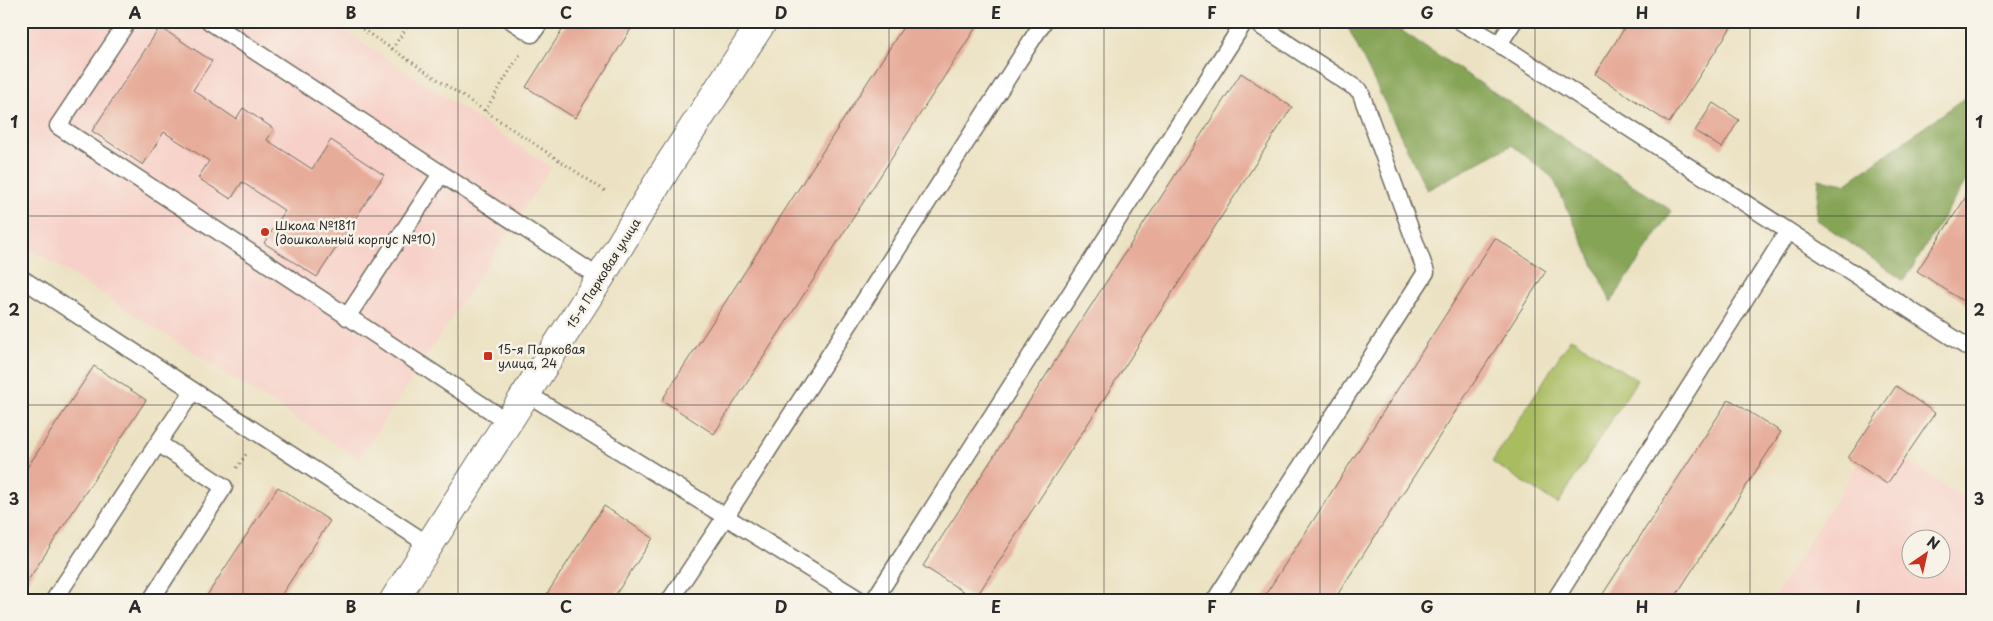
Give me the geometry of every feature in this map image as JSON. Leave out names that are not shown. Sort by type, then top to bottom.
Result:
[{"type":"street","name":"15-я Парковая улица","points":[[394,600],[600,278],[668,166],[763,21]]},
{"type":"lane","points":[[128,21],[58,126],[508,422]]},
{"type":"lane","points":[[209,21],[600,278]]},
{"type":"lane","points":[[512,21],[536,28]]},
{"type":"lane","points":[[670,600],[1044,21]]},
{"type":"lane","points":[[874,600],[1245,21]]},
{"type":"lane","points":[[1215,600],[1426,272],[1360,91],[1253,21]]},
{"type":"lane","points":[[1460,21],[1499,44],[1972,350]]},
{"type":"lane","points":[[1499,44],[1514,21]]},
{"type":"lane","points":[[347,317],[441,174]]},
{"type":"lane","points":[[1555,600],[1788,232]]},
{"type":"lane","points":[[21,278],[429,545]]},
{"type":"lane","points":[[54,600],[193,391]]},
{"type":"lane","points":[[526,393],[860,600]]},
{"type":"lane","points":[[151,600],[224,487],[158,443]]},
{"type":"path","points":[[350,21],[608,193]]},
{"type":"path","points":[[392,49],[411,21]]},
{"type":"path","points":[[1917,26],[1921,21]]},
{"type":"path","points":[[485,111],[536,28]]},
{"type":"path","points":[[224,487],[260,434]]},
{"type":"shaded area","name":"Школа №1811 (дошкольный корпус №10)","points":[[26,21],[330,21],[551,167],[359,459],[21,242],[21,28]]},
{"type":"shaded area","points":[[1904,458],[1972,504],[1972,600],[1773,600],[1857,465],[1887,483]]},
{"type":"green space","points":[[1345,21],[1387,21],[1672,211],[1611,302],[1553,178],[1512,145],[1427,190]]},
{"type":"green space","points":[[1972,93],[1972,171],[1904,281],[1816,219],[1819,179],[1845,184]]},
{"type":"green space","points":[[1571,338],[1637,380],[1558,504],[1492,462]]},
{"type":"building","points":[[568,21],[636,21],[575,118],[526,87]]},
{"type":"building","points":[[907,21],[980,21],[714,434],[662,400]]},
{"type":"building","points":[[1629,21],[1735,21],[1669,123],[1595,74]]},
{"type":"building","points":[[160,27],[212,61],[193,90],[236,119],[243,108],[274,129],[267,140],[312,169],[331,140],[384,175],[317,277],[264,243],[285,211],[242,182],[231,199],[198,178],[209,161],[164,132],[143,165],[92,131]]},
{"type":"building","points":[[1241,73],[1292,107],[975,599],[923,566]]},
{"type":"building","points":[[1713,103],[1739,120],[1722,148],[1695,131]]},
{"type":"building","points":[[1972,188],[1972,301],[1969,305],[1917,271]]},
{"type":"building","points":[[1495,238],[1546,271],[1334,600],[1262,600]]},
{"type":"building","points":[[94,366],[146,400],[21,591],[21,477]]},
{"type":"building","points":[[1896,386],[1935,413],[1887,484],[1848,458]]},
{"type":"building","points":[[1729,399],[1781,432],[1673,600],[1599,600]]},
{"type":"building","points":[[278,487],[330,521],[278,600],[204,600]]},
{"type":"building","points":[[604,506],[653,538],[612,600],[543,600]]},
{"type":"place","name":"Школа №1811 (дошкольный корпус №10)","points":[[265,232]]},
{"type":"place","name":"15-я Парковая улица, 24","points":[[488,356]]}]
